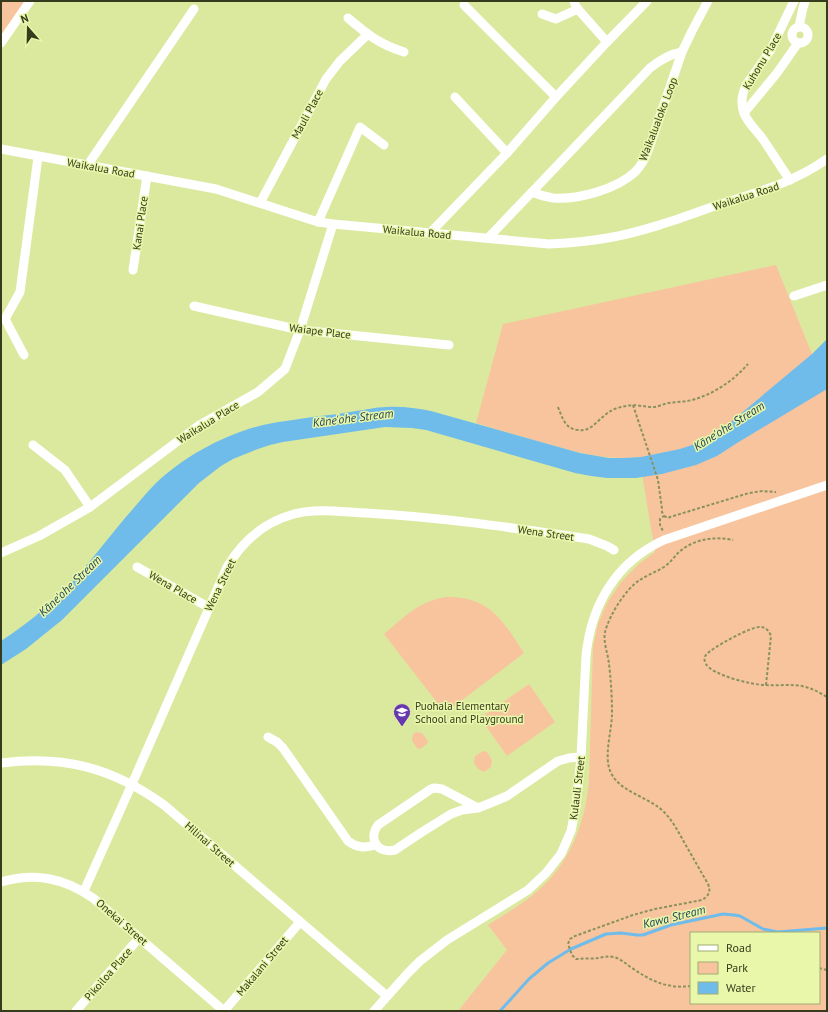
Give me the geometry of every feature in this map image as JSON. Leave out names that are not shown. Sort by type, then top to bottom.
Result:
[{"type":"street","points":[[1,43],[30,1]]},
{"type":"street","points":[[430,233],[507,153],[556,97],[647,1]]},
{"type":"street","name":"Waikalualoko Loop","points":[[532,192],[554,198],[579,196],[612,186],[628,177],[641,166],[648,151],[682,52],[708,1]]},
{"type":"street","name":"Kuhonu Place","points":[[790,180],[744,113],[741,101],[746,85],[770,50],[794,1]]},
{"type":"street","points":[[744,113],[777,73],[798,43],[804,42],[808,38],[808,31],[800,27],[805,1]]},
{"type":"street","points":[[464,5],[556,97]]},
{"type":"street","points":[[542,14],[556,19],[576,5],[607,42]]},
{"type":"street","points":[[87,166],[194,9]]},
{"type":"street","points":[[348,18],[367,35],[386,46],[404,52]]},
{"type":"street","name":"Mauli Place","points":[[260,202],[326,79],[340,61],[367,35]]},
{"type":"street","points":[[488,238],[650,68],[662,59],[682,52]]},
{"type":"street","points":[[455,97],[507,153]]},
{"type":"street","points":[[318,222],[360,127],[384,145]]},
{"type":"street","name":"Waikalua Road","points":[[1,150],[216,189],[318,222],[550,244],[614,237],[651,227],[773,187],[810,170],[827,159]]},
{"type":"street","points":[[24,355],[5,319],[20,292],[38,157]]},
{"type":"street","name":"Kanai Place","points":[[133,270],[147,176]]},
{"type":"street","name":"Waikalua Place","points":[[1,553],[39,536],[90,507],[198,426],[258,392],[285,369],[300,330],[333,224]]},
{"type":"street","points":[[794,296],[827,285]]},
{"type":"street","name":"Waiape Place","points":[[194,306],[300,330],[449,344]]},
{"type":"street","points":[[33,445],[64,470],[90,507]]},
{"type":"street","name":"Kulauli Street","points":[[374,1011],[408,973],[433,950],[528,890],[542,878],[561,854],[574,819],[581,757],[586,656],[589,636],[595,615],[606,591],[620,572],[634,558],[653,545],[666,539],[827,485]]},
{"type":"street","name":"Wena Street","points":[[84,891],[208,607],[227,567],[239,549],[264,527],[289,516],[304,512],[326,511],[404,515],[589,539],[614,550]]},
{"type":"street","name":"Wena Place","points":[[137,567],[208,607]]},
{"type":"street","points":[[268,737],[277,742],[283,748],[348,841],[361,847],[376,845]]},
{"type":"street","points":[[478,808],[442,789],[431,789],[378,825],[374,833],[376,845],[383,850],[394,850],[451,814],[462,810],[478,808],[507,796],[558,761],[566,758],[581,757]]},
{"type":"street","name":"Hilinai Street","points":[[1,763],[32,760],[66,763],[101,771],[132,784],[164,805],[387,996]]},
{"type":"street","name":"Onekai Street","points":[[1,882],[20,878],[41,877],[62,882],[84,891],[224,1011]]},
{"type":"street","name":"Makalani Street","points":[[224,1011],[300,922]]},
{"type":"street","name":"Pikoiloa Place","points":[[76,1011],[140,938]]},
{"type":"path","points":[[558,407],[566,424],[574,429],[583,430],[591,427],[610,411],[624,406],[633,405],[653,407],[694,399],[706,395],[726,384],[741,372],[748,364]]},
{"type":"path","points":[[633,405],[658,480],[662,512],[664,516]]},
{"type":"path","points":[[664,516],[670,517],[749,493]]},
{"type":"path","points":[[664,516],[660,519],[660,525],[666,539]]},
{"type":"path","points":[[690,986],[669,986],[646,978],[614,957],[574,958],[568,944],[572,937],[595,928],[655,909],[702,900],[708,895],[708,884],[669,817],[658,806],[623,786],[614,778],[609,769],[608,756],[612,715],[612,695],[611,676],[604,636],[607,625],[624,594],[639,580],[662,568],[693,543],[717,538],[733,540]]},
{"type":"path","points":[[766,686],[771,636],[766,628],[756,627],[718,646],[705,656],[706,664],[718,673],[746,683],[766,686],[802,686],[812,689],[827,697]]},
{"type":"green space","points":[[1,1],[26,1],[1,35]]},
{"type":"green space","points":[[776,265],[812,354],[827,373],[827,1011],[458,1011],[507,950],[488,925],[523,902],[546,883],[566,857],[574,842],[584,812],[589,779],[593,647],[598,624],[607,603],[621,582],[640,563],[655,552],[643,480],[641,457],[614,458],[590,455],[476,423],[503,324]]},
{"type":"green space","points":[[446,597],[474,601],[494,613],[502,621],[524,653],[449,710],[442,709],[384,634],[419,606],[436,599]]},
{"type":"green space","points":[[529,684],[555,722],[507,756],[480,718]]},
{"type":"green space","points":[[416,732],[422,733],[428,741],[427,744],[420,749],[417,748],[412,741],[413,734]]},
{"type":"green space","points":[[483,751],[487,752],[492,760],[491,767],[484,772],[478,769],[474,763],[475,756]]},
{"type":"water","name":"Kāne'ohe Stream","points":[[827,339],[827,389],[717,456],[696,465],[662,474],[636,478],[607,478],[591,476],[575,473],[426,430],[412,428],[385,427],[283,442],[258,449],[233,459],[221,466],[199,483],[62,620],[26,649],[1,665],[1,641],[33,618],[63,592],[155,484],[179,464],[205,448],[233,434],[277,422],[378,407],[403,407],[431,411],[580,453],[609,458],[641,457],[680,449],[698,443],[726,426],[812,354]]},
{"type":"waterway","name":"Kawa Stream","points":[[500,1011],[529,979],[548,963],[571,949],[606,934],[621,933],[643,935],[671,925],[723,914],[740,916],[763,929],[778,932],[827,928]]},
{"type":"place","name":"Puohala Elementary School and Playground","points":[[402,727]]}]
